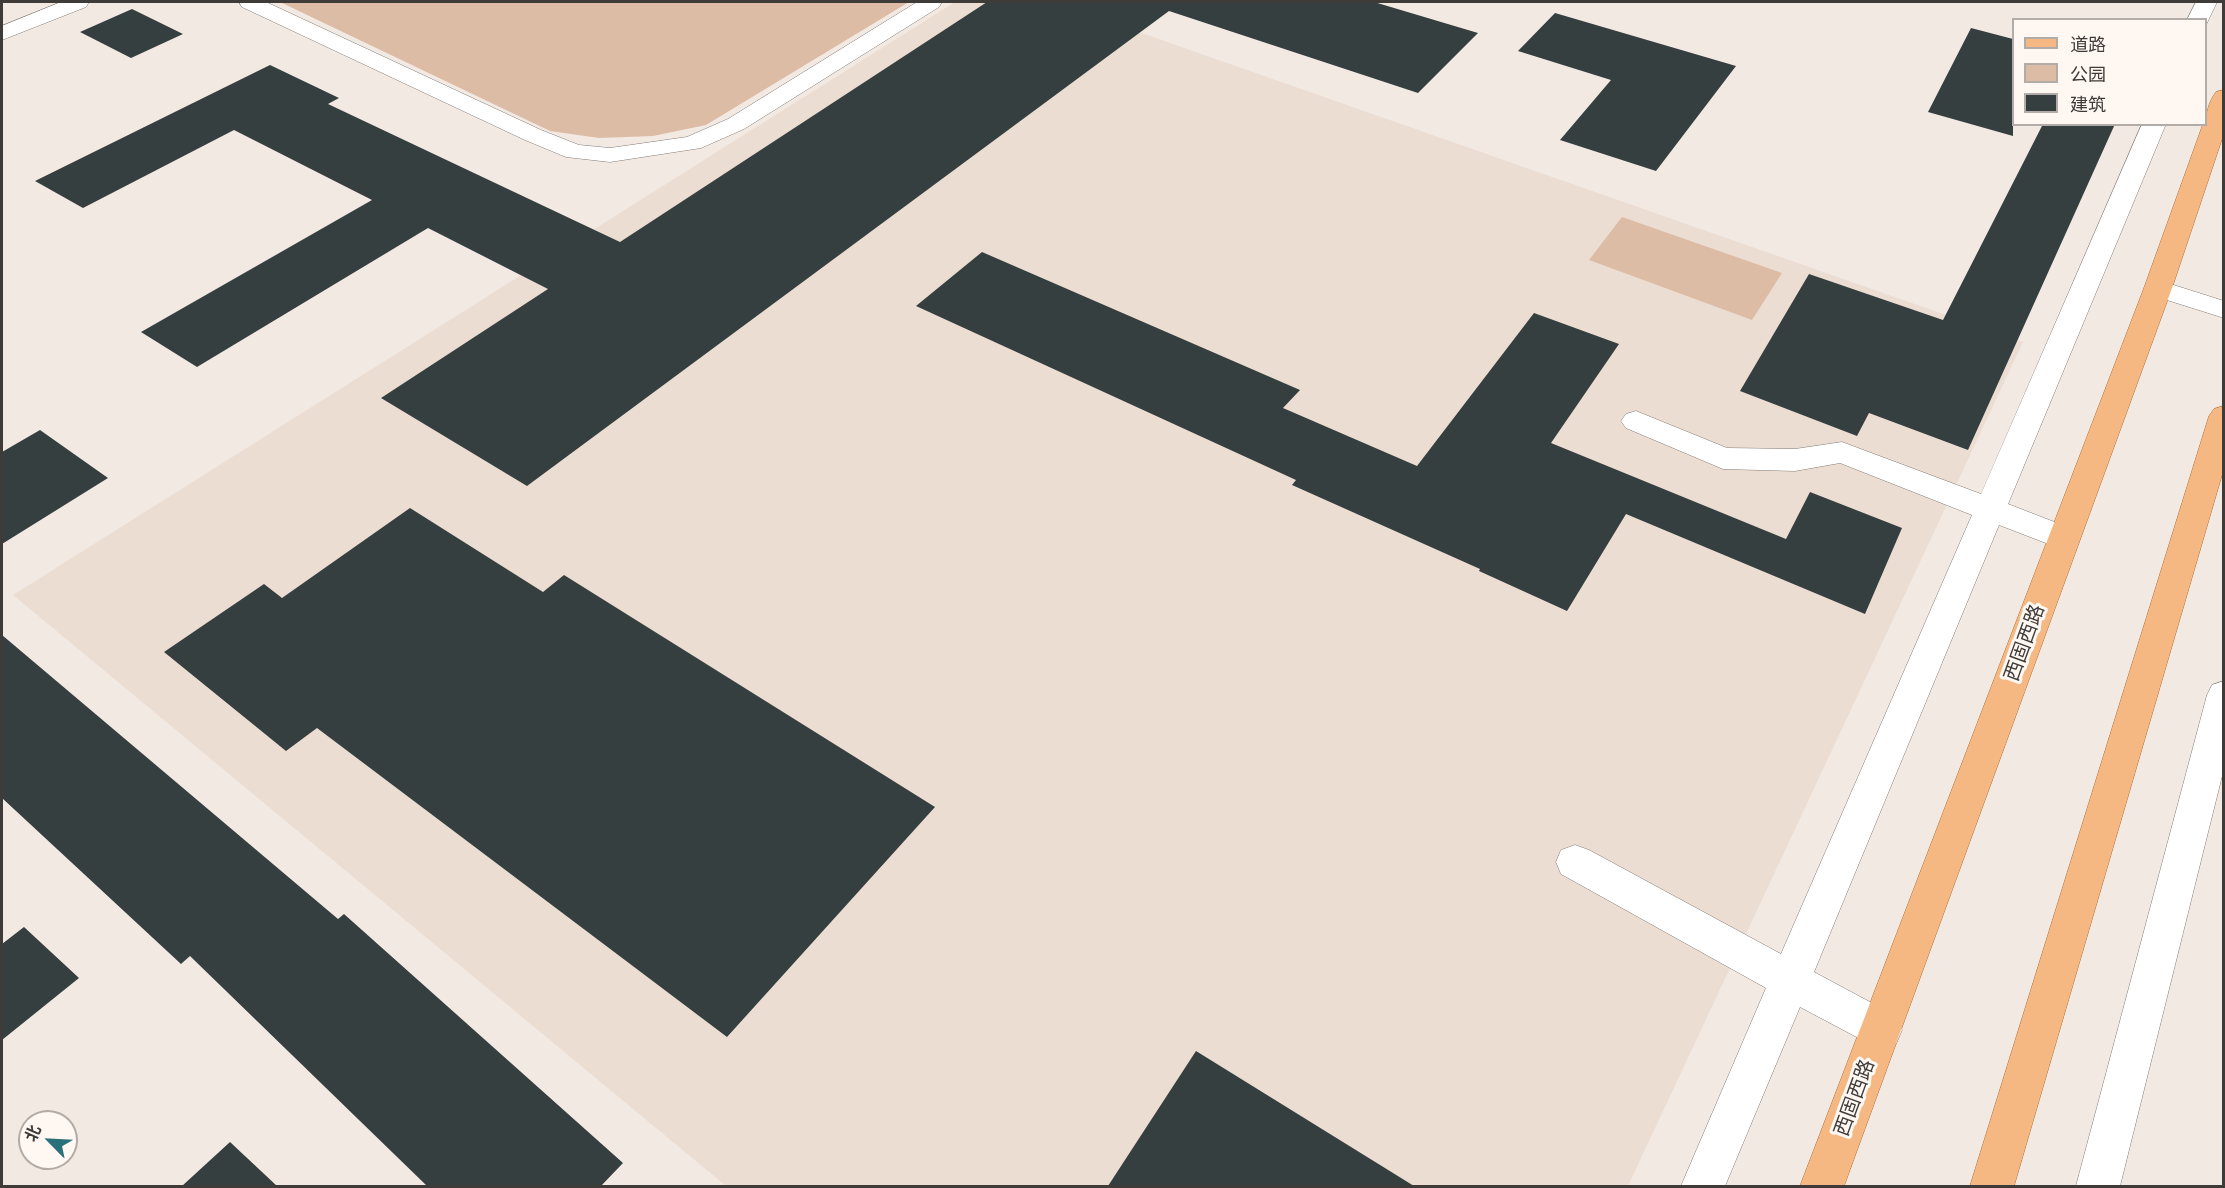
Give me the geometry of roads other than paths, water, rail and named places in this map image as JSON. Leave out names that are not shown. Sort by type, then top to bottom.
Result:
[{"type":"main road","name":"西固西路","points":[[1822,1186],[2158,288],[2223,97]]},
{"type":"main road","points":[[1992,1186],[2223,416]]},
{"type":"street","points":[[2,34],[78,2]]},
{"type":"street","points":[[250,2],[533,135],[575,152],[610,155],[692,143],[736,124],[931,2]]},
{"type":"street","points":[[2199,18],[2206,2]]},
{"type":"street","points":[[1703,1186],[2153,126]]},
{"type":"street","points":[[2158,288],[2223,310]]},
{"type":"street","points":[[1636,422],[1723,458],[1794,460],[1842,452],[2064,538]]},
{"type":"street","points":[[2098,1186],[2223,695]]},
{"type":"street","points":[[1575,862],[1881,1030]]}]
